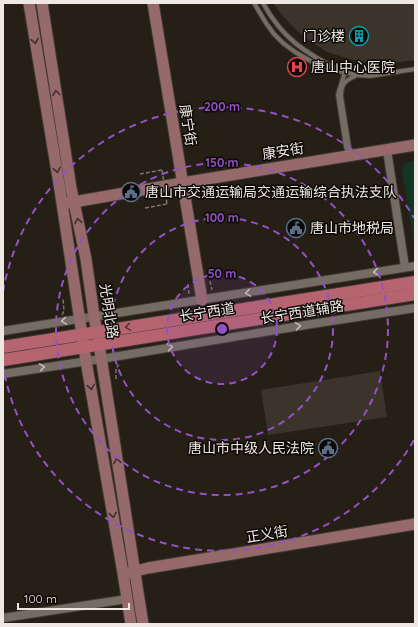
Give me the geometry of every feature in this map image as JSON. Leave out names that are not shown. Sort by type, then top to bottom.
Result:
[{"type":"main road","name":"光明北路","points":[[29,3],[60,190],[86,361],[129,572],[143,624]]},
{"type":"main road","name":"光明北路","points":[[42,3],[70,180],[86,259],[98,338],[129,572],[127,599],[131,624]]},
{"type":"main road","name":"康宁街","points":[[153,3],[202,300]]},
{"type":"main road","name":"康安街","points":[[62,204],[415,145]]},
{"type":"main road","name":"长宁西道","points":[[3,360],[84,346],[98,338],[415,282]]},
{"type":"main road","name":"长宁西道","points":[[3,347],[82,334],[98,338],[415,294]]},
{"type":"main road","name":"正义街","points":[[129,572],[415,524]]},
{"type":"street","points":[[387,150],[405,267]]},
{"type":"street","name":"长宁西道辅路","points":[[3,331],[415,266]]},
{"type":"street","name":"长宁西道辅路","points":[[3,374],[415,308]]},
{"type":"street","points":[[3,618],[127,599]]},
{"type":"lane","points":[[254,3],[266,23],[283,43],[295,52],[321,67],[357,75],[370,76],[415,69]]},
{"type":"lane","points":[[263,3],[273,20],[290,39],[314,57],[345,72]]},
{"type":"lane","points":[[345,72],[338,95],[346,147],[349,156]]},
{"type":"lane","points":[[349,156],[341,92],[344,82],[357,75]]},
{"type":"path","points":[[140,174],[162,170],[167,204],[145,208]]},
{"type":"path","points":[[105,293],[104,299],[107,306],[112,310],[121,313]]},
{"type":"path","points":[[55,322],[64,310],[64,300]]},
{"type":"path","points":[[116,379],[116,368],[128,354]]},
{"type":"green space","points":[[415,161],[415,250],[402,171],[404,163]]},
{"type":"building","name":"门诊楼","points":[[273,3],[415,3],[415,60],[392,63],[371,63],[349,59],[327,52],[308,40],[294,28]]},
{"type":"building","name":"唐山市中级人民法院","points":[[380,371],[387,417],[268,435],[261,390]]},
{"type":"place","name":"门诊楼","points":[[359,36]]},
{"type":"place","name":"唐山中心医院","points":[[297,67]]},
{"type":"place","name":"唐山市交通运输局交通运输综合执法支队","points":[[131,192]]},
{"type":"place","name":"唐山市地税局","points":[[296,228]]},
{"type":"place","name":"唐山市中级人民法院","points":[[328,448]]}]
